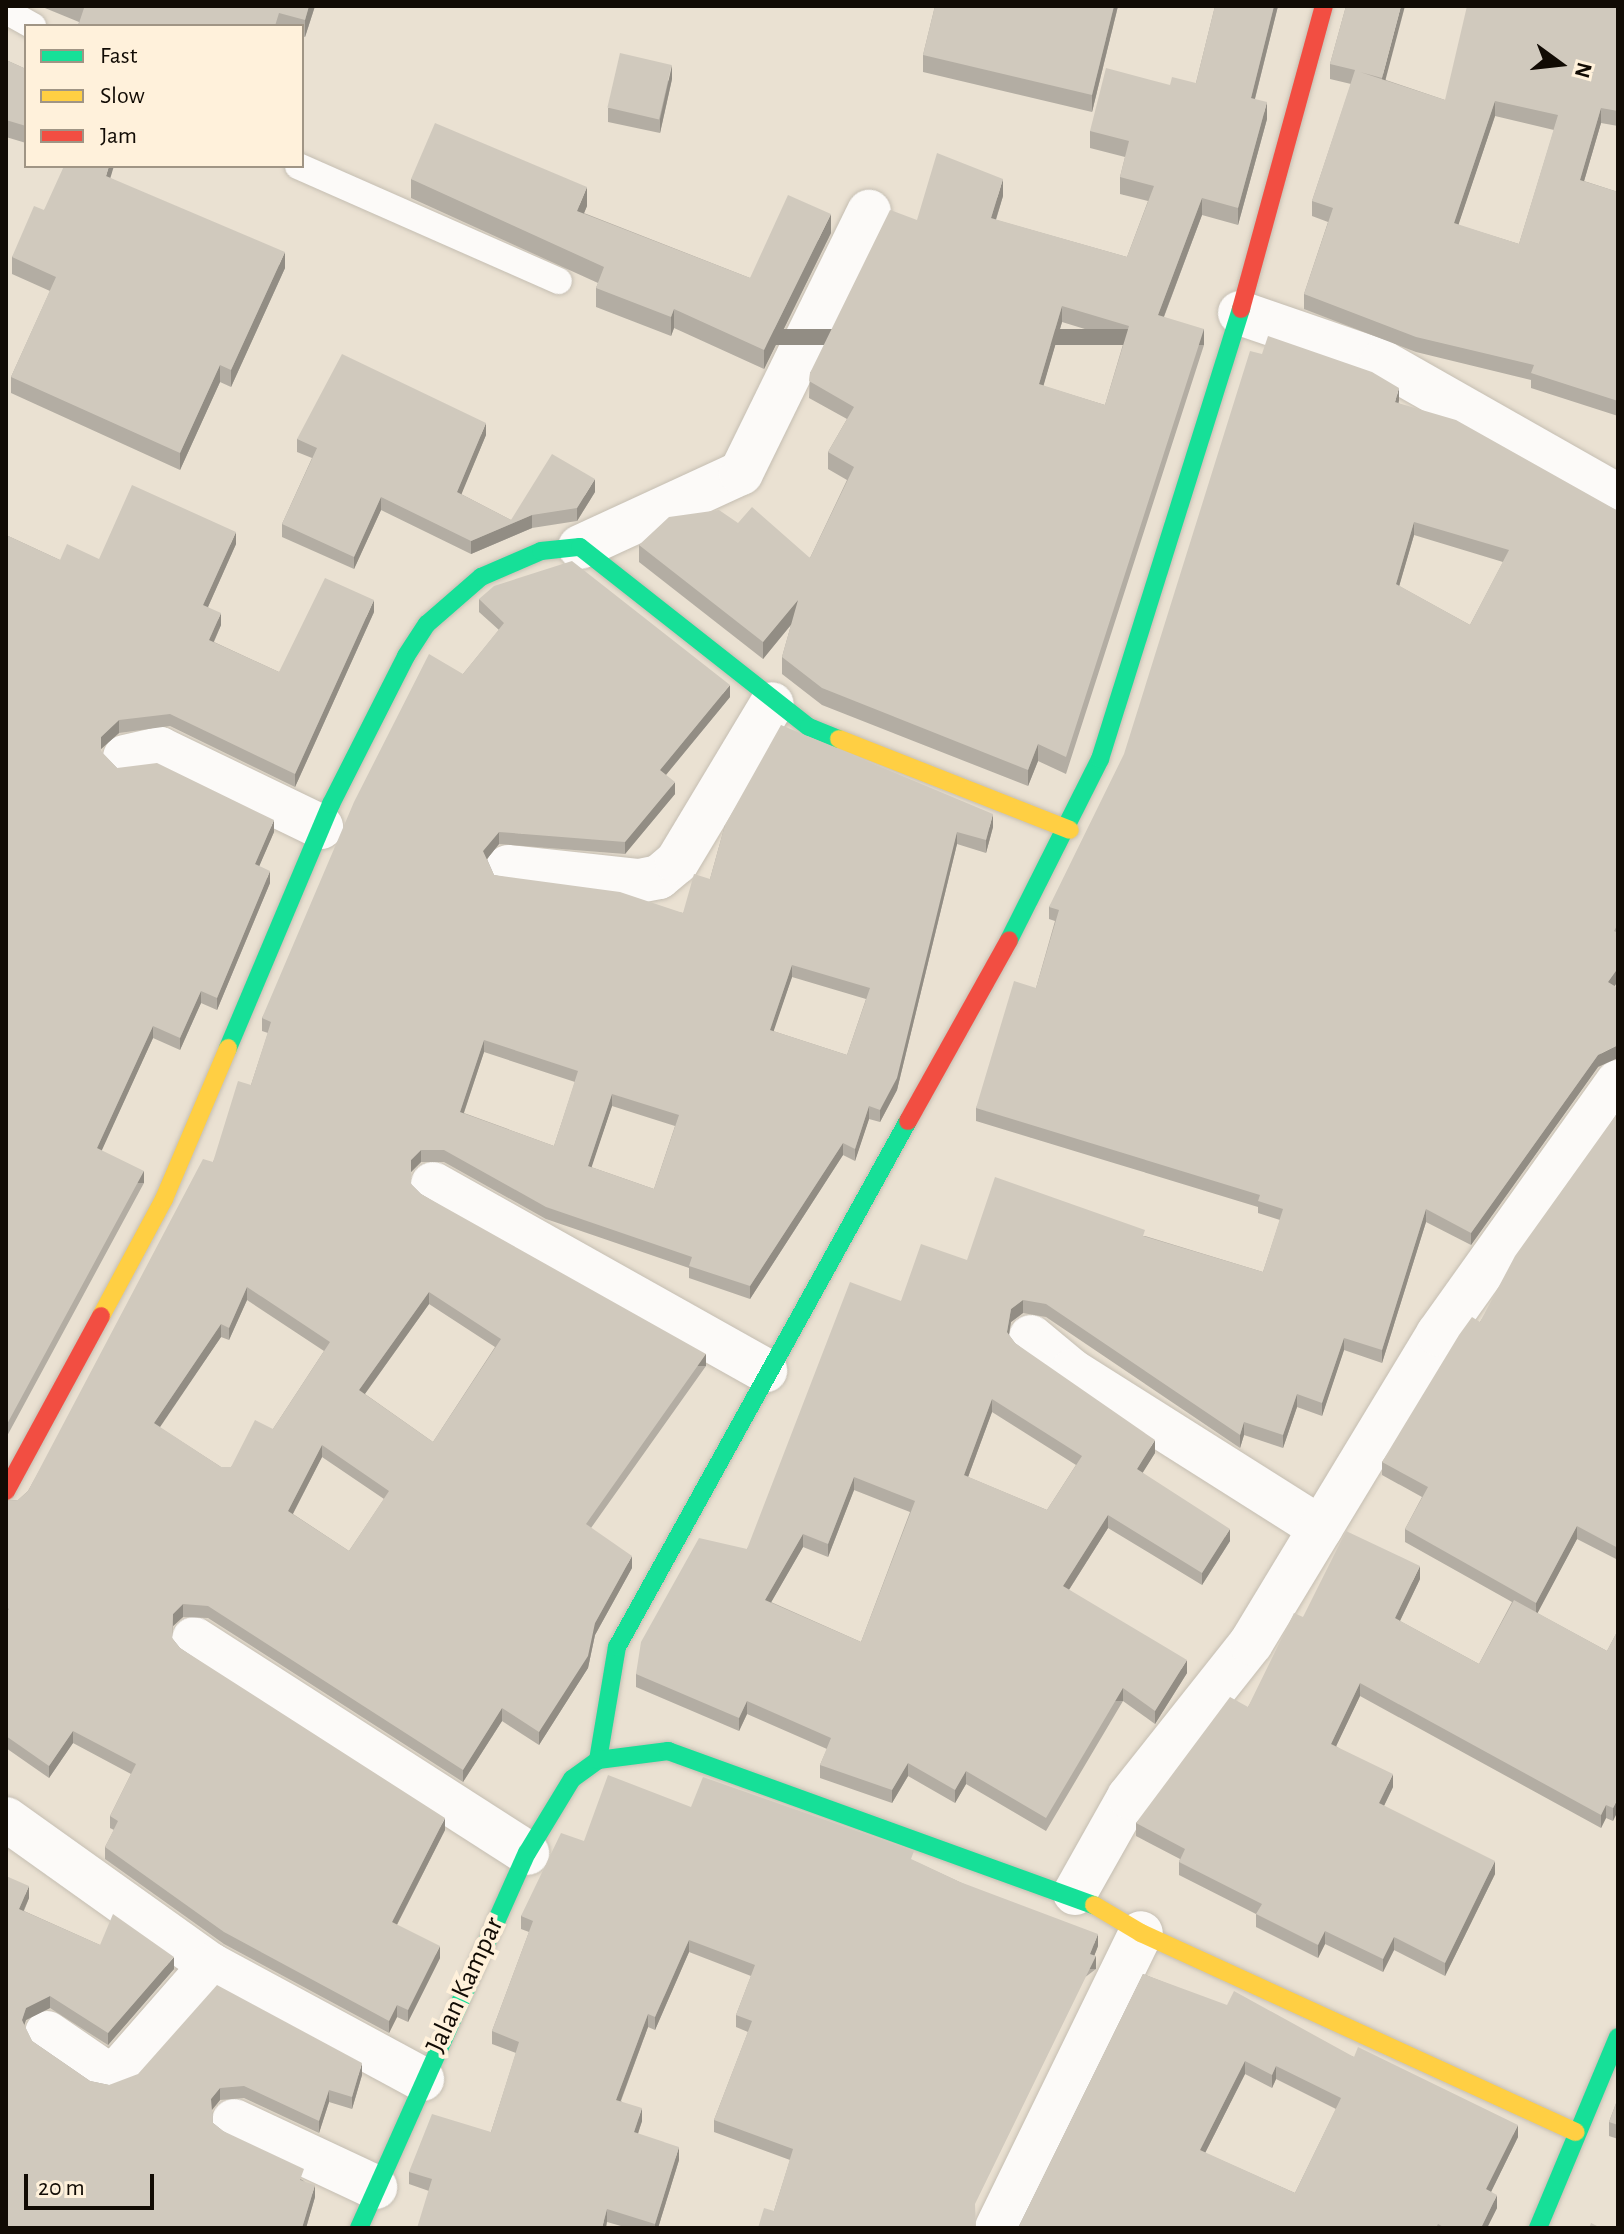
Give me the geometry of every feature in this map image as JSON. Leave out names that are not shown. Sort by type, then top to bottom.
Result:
[{"type":"street","points":[[1324,6],[1240,313],[1100,759],[1070,830],[765,1370],[617,1647],[598,1760],[668,1751],[1075,1893],[1141,1933],[1576,2132]]},
{"type":"street","points":[[12,1465],[164,1199],[321,827],[427,624],[505,564],[580,547],[741,473],[869,212]]},
{"type":"street","points":[[1240,313],[1382,362],[1618,496]]},
{"type":"street","points":[[580,547],[772,704],[827,737],[1070,830]]},
{"type":"street","points":[[508,867],[650,882],[659,877],[677,862],[772,704]]},
{"type":"street","points":[[125,757],[160,749],[321,827]]},
{"type":"street","points":[[1075,1893],[1129,1797],[1251,1643],[1438,1334],[1618,1082]]},
{"type":"street","points":[[433,1184],[765,1370]]},
{"type":"street","points":[[1031,1337],[1064,1366],[1320,1528]]},
{"type":"street","points":[[194,1639],[527,1853]]},
{"type":"street","name":"Jalan Kampar","points":[[359,2228],[422,2079],[527,1853],[572,1779],[598,1760]]},
{"type":"street","points":[[6,1819],[211,1965],[422,2079]]},
{"type":"street","points":[[997,2228],[1141,1933]]},
{"type":"street","points":[[47,2033],[104,2072],[120,2069],[211,1965]]},
{"type":"street","points":[[1538,2228],[1618,2037]]},
{"type":"street","points":[[234,2121],[375,2187]]},
{"type":"lane","points":[[6,11],[29,24]]},
{"type":"lane","points":[[303,168],[559,281]]},
{"type":"building","points":[[80,6],[309,6],[305,20],[279,13],[276,24],[79,24],[84,8]]},
{"type":"building","points":[[935,6],[1114,6],[1092,95],[923,55]]},
{"type":"building","points":[[1215,6],[1274,6],[1251,98],[1267,102],[1238,208],[1202,198],[1158,315],[1204,329],[1066,757],[1038,744],[1028,770],[822,688],[782,657],[798,600],[763,642],[639,545],[669,517],[719,510],[738,523],[752,507],[810,558],[854,467],[828,452],[854,407],[809,381],[810,373],[890,210],[917,220],[937,153],[1003,179],[991,218],[1127,257],[1154,186],[1120,177],[1129,141],[1090,131],[1106,68],[1170,85],[1172,77],[1196,83]],"holes":[[[1062,306],[1129,326],[1105,405],[1039,384]]]},
{"type":"building","points":[[1346,6],[1401,6],[1382,78],[1360,72],[1445,100],[1467,6],[1618,6],[1618,111],[1601,108],[1580,180],[1618,192],[1618,401],[1531,373],[1534,365],[1416,337],[1304,294],[1333,208],[1312,201],[1355,70],[1330,64]],"holes":[[[1495,101],[1558,115],[1519,244],[1454,223]]]},
{"type":"building","points":[[620,53],[672,65],[659,119],[607,108]]},
{"type":"building","points":[[6,60],[24,68],[24,125],[6,120]]},
{"type":"building","points":[[435,123],[587,187],[577,211],[750,278],[788,195],[831,214],[764,350],[674,309],[671,317],[596,288],[604,267],[411,179]]},
{"type":"building","points":[[63,168],[108,168],[106,176],[285,252],[231,370],[220,365],[180,453],[11,377],[56,277],[12,257],[34,206],[44,210]]},
{"type":"building","points":[[1268,336],[1372,372],[1399,388],[1395,402],[1456,420],[1618,511],[1618,924],[1614,931],[1618,933],[1618,968],[1608,982],[1618,988],[1618,1045],[1598,1055],[1471,1233],[1426,1209],[1382,1350],[1344,1338],[1322,1403],[1297,1394],[1283,1435],[1244,1422],[1240,1435],[1046,1304],[1023,1300],[1011,1309],[1007,1332],[1015,1343],[1155,1440],[1137,1469],[1230,1529],[1202,1573],[1108,1515],[1063,1586],[1187,1660],[1155,1711],[1123,1688],[1046,1818],[966,1771],[955,1790],[908,1763],[892,1790],[820,1765],[831,1738],[747,1701],[739,1718],[636,1674],[641,1642],[699,1538],[747,1549],[850,1282],[901,1301],[921,1244],[967,1260],[995,1177],[1145,1230],[1143,1236],[1263,1272],[1283,1209],[1258,1201],[1260,1195],[976,1108],[1014,981],[1036,988],[1059,910],[1049,907],[1124,754],[1250,351],[1262,354]],"holes":[[[1414,522],[1509,550],[1470,625],[1396,584]],[[992,1399],[1082,1456],[1047,1510],[964,1475]],[[854,1477],[915,1501],[861,1642],[765,1600],[803,1534],[828,1544]]]},
{"type":"building","points":[[342,354],[486,423],[457,492],[511,520],[552,454],[595,479],[577,508],[532,515],[471,541],[381,497],[354,557],[282,524],[317,448],[297,439]]},
{"type":"building","points":[[132,485],[236,532],[203,605],[221,613],[209,640],[279,672],[325,578],[374,600],[295,774],[170,714],[119,720],[101,737],[101,751],[117,768],[157,763],[274,820],[255,864],[270,871],[217,998],[201,991],[180,1038],[153,1026],[97,1148],[144,1171],[6,1426],[6,535],[60,560],[67,544],[99,559]]},
{"type":"building","points":[[572,561],[730,685],[660,770],[675,782],[625,842],[499,832],[483,851],[494,875],[620,892],[683,913],[694,874],[710,879],[725,825],[781,725],[993,814],[986,840],[957,832],[897,1078],[880,1110],[869,1106],[855,1149],[843,1143],[750,1286],[689,1266],[692,1257],[546,1207],[444,1150],[421,1150],[411,1160],[411,1184],[421,1194],[706,1354],[586,1524],[632,1556],[595,1623],[588,1656],[539,1732],[502,1708],[463,1770],[208,1606],[183,1604],[173,1614],[172,1638],[180,1648],[445,1818],[392,1922],[440,1946],[408,2010],[397,2005],[389,2021],[224,1932],[105,1847],[118,1821],[110,1816],[136,1764],[73,1731],[49,1766],[6,1736],[6,1613],[9,1609],[6,1607],[6,1501],[18,1500],[28,1491],[203,1159],[213,1162],[238,1081],[251,1085],[271,1022],[262,1018],[354,802],[429,654],[463,674],[504,623],[479,599],[494,586]],"holes":[[[792,965],[870,988],[847,1055],[770,1030]],[[484,1040],[578,1071],[554,1146],[460,1112]],[[612,1094],[679,1115],[654,1189],[588,1166]],[[247,1287],[330,1342],[273,1429],[255,1420],[231,1467],[221,1467],[154,1423],[221,1324],[229,1328]],[[429,1292],[501,1339],[433,1442],[359,1390]],[[322,1445],[389,1491],[349,1551],[288,1511]]]},
{"type":"building","points":[[1618,1112],[1618,1548],[1577,1526],[1536,1603],[1405,1529],[1428,1487],[1382,1462],[1459,1335],[1472,1317],[1480,1322],[1515,1256]]},
{"type":"building","points":[[1346,1531],[1420,1566],[1395,1618],[1479,1664],[1514,1600],[1607,1651],[1618,1630],[1618,1798],[1613,1808],[1606,1805],[1601,1815],[1360,1683],[1331,1744],[1393,1774],[1379,1803],[1495,1861],[1445,1963],[1394,1937],[1383,1959],[1325,1931],[1318,1945],[1256,1914],[1262,1904],[1179,1862],[1185,1849],[1136,1823],[1230,1697],[1248,1707],[1294,1613],[1303,1617]]},
{"type":"building","points":[[608,1775],[691,1807],[703,1777],[914,1851],[911,1859],[960,1882],[1098,1934],[1090,1954],[1096,1956],[975,2204],[976,2228],[758,2228],[764,2208],[774,2211],[793,2149],[714,2120],[752,2021],[736,2015],[755,1965],[689,1940],[655,2017],[648,2014],[616,2100],[642,2108],[634,2132],[679,2147],[655,2224],[607,2209],[602,2228],[417,2228],[432,2179],[409,2172],[432,2114],[491,2132],[519,2042],[492,2031],[533,1921],[521,1916],[561,1833],[584,1841]]},
{"type":"building","points":[[6,1876],[29,1886],[19,1909],[100,1945],[113,1914],[174,1957],[108,2033],[50,1996],[26,2008],[22,2020],[32,2041],[90,2081],[109,2085],[138,2074],[217,1985],[362,2063],[352,2097],[329,2090],[319,2121],[244,2086],[220,2088],[211,2099],[213,2123],[223,2131],[304,2169],[300,2180],[315,2185],[302,2228],[6,2228]]},
{"type":"building","points":[[1143,1974],[1227,2005],[1234,1991],[1354,2057],[1358,2047],[1518,2125],[1486,2189],[1497,2195],[1481,2228],[1445,2228],[1438,2224],[1436,2228],[1018,2228]],"holes":[[[1245,2061],[1272,2075],[1276,2066],[1341,2098],[1295,2193],[1200,2150]]]},
{"type":"building","points":[[1618,2098],[1618,2125],[1609,2122]]},
{"type":"traffic: fast","points":[[1009,940],[1100,759],[1241,309]]},
{"type":"traffic: fast","points":[[228,1048],[331,804],[406,656],[427,624],[481,577],[541,551],[580,547],[809,727],[839,739]]},
{"type":"traffic: fast","points":[[598,1760],[617,1647],[908,1121]]},
{"type":"traffic: fast","points":[[359,2228],[527,1853],[572,1779],[598,1760],[668,1751],[1094,1905]]},
{"type":"traffic: fast","points":[[1538,2228],[1618,2037]]},
{"type":"traffic: slow","points":[[839,739],[1070,830]]},
{"type":"traffic: slow","points":[[101,1316],[164,1199],[228,1048]]},
{"type":"traffic: slow","points":[[1094,1905],[1141,1933],[1576,2132]]},
{"type":"traffic: jam","points":[[1241,309],[1324,6]]},
{"type":"traffic: jam","points":[[908,1121],[1009,940]]},
{"type":"traffic: jam","points":[[6,1491],[101,1316]]}]
